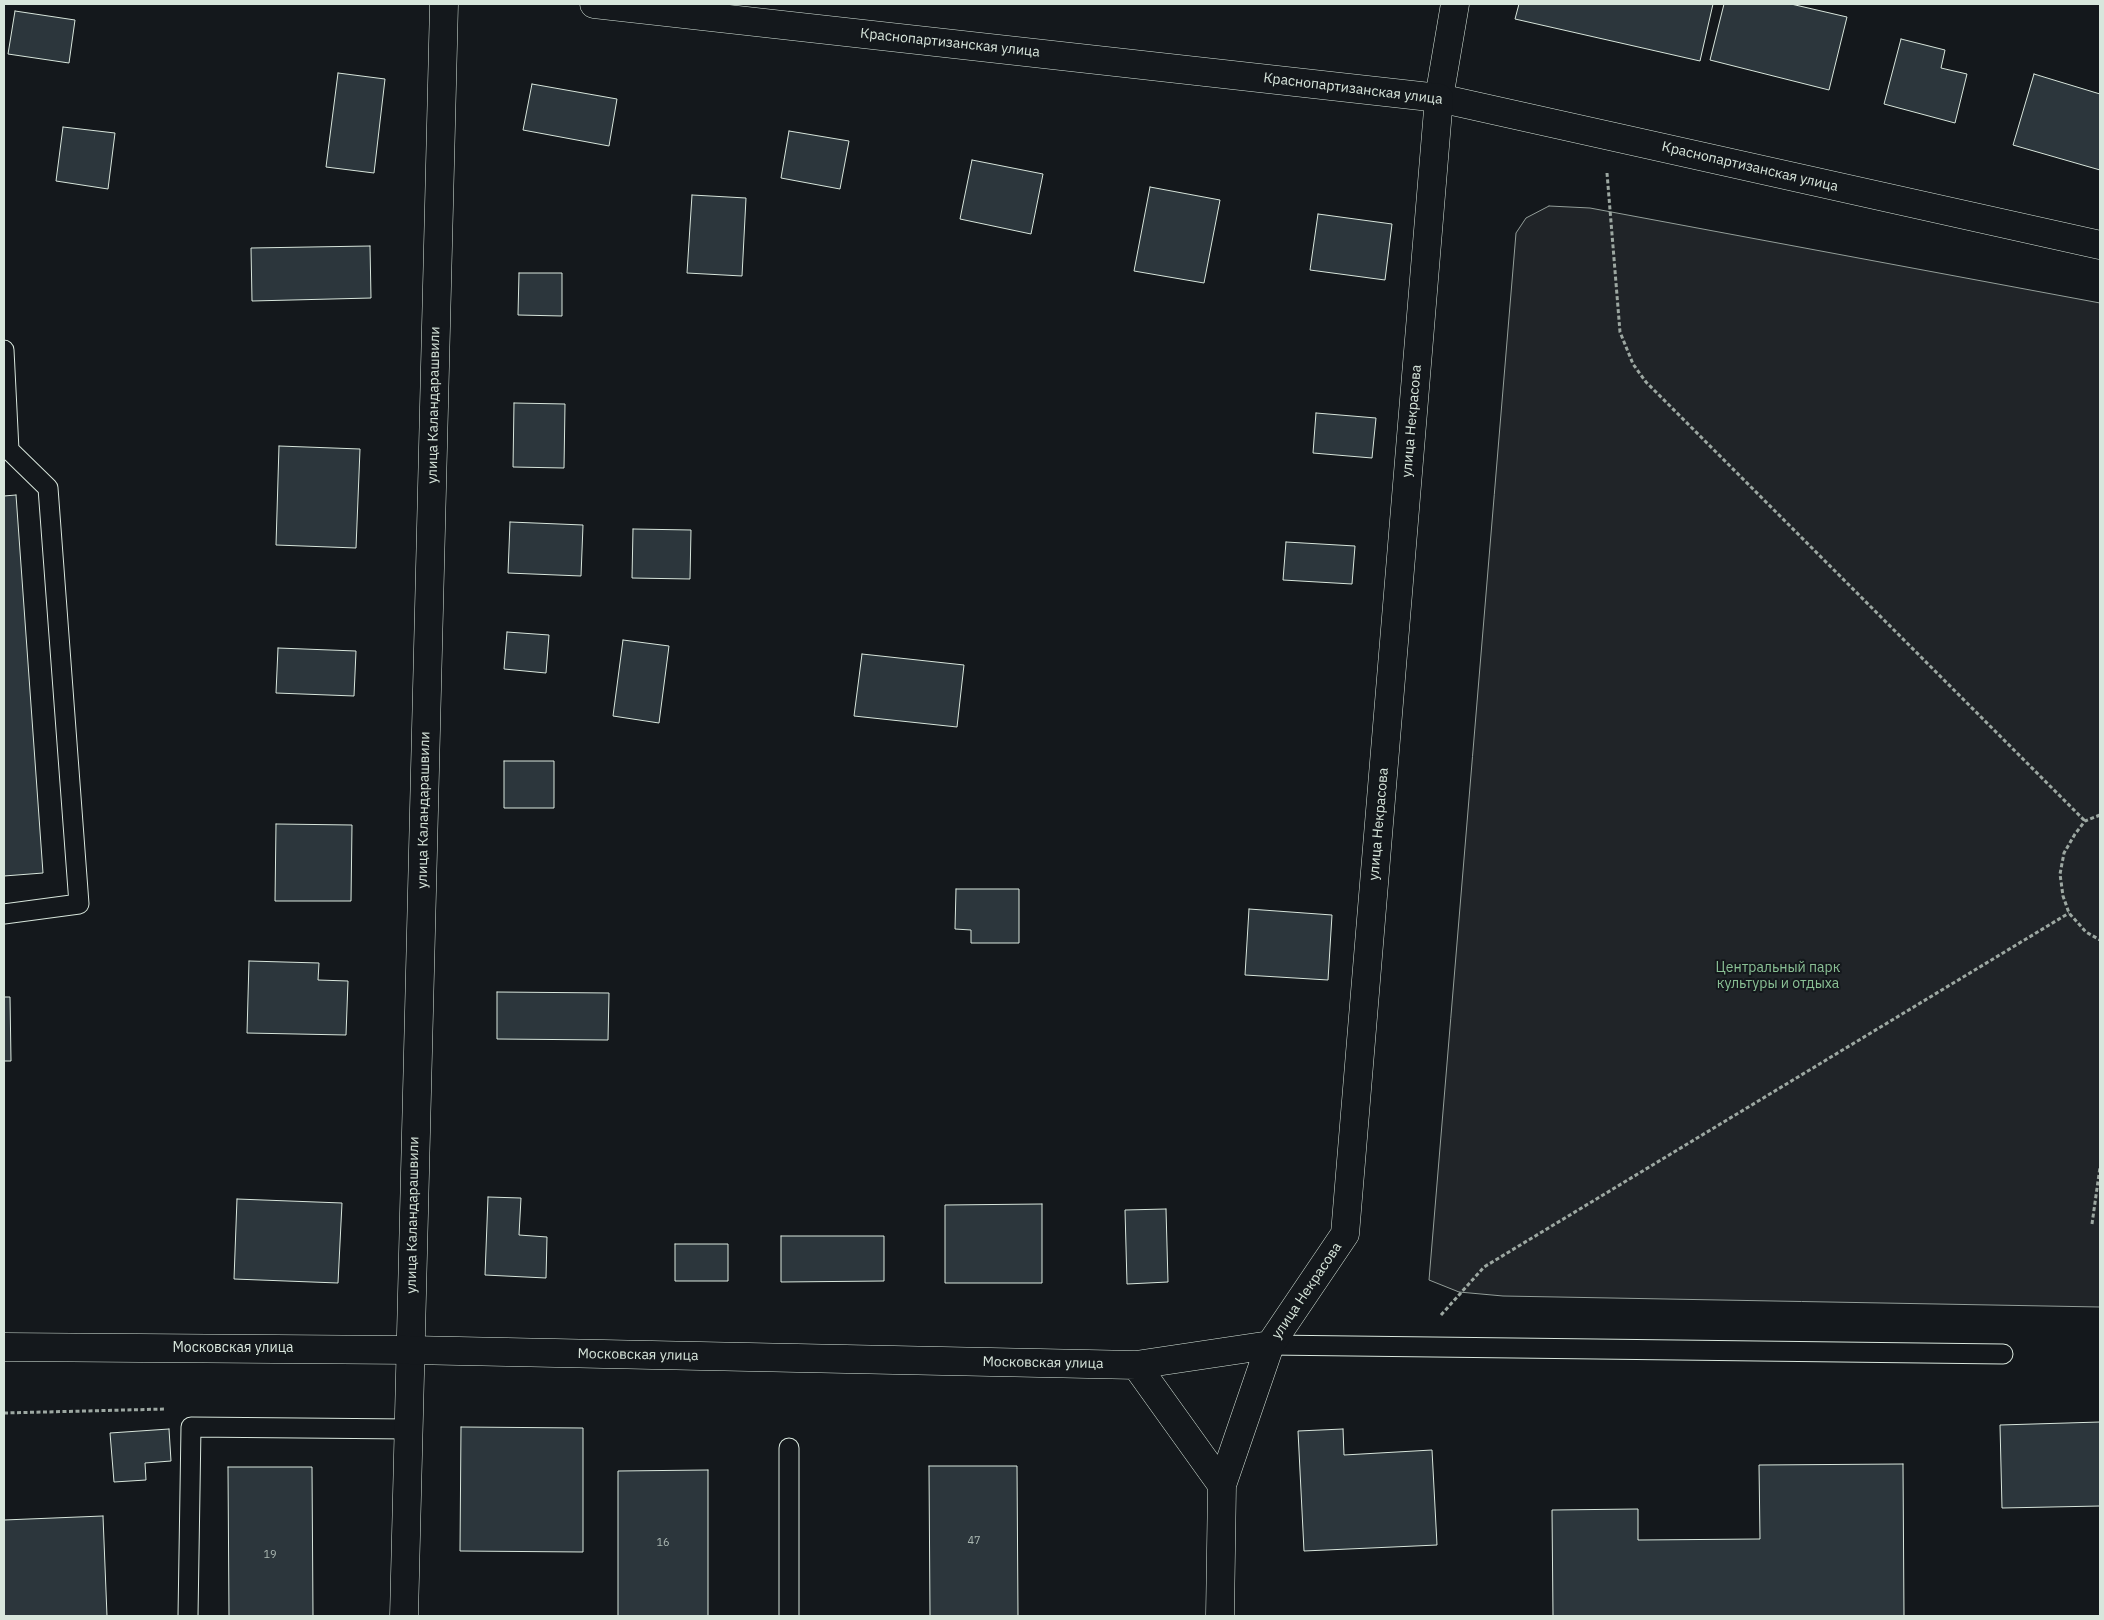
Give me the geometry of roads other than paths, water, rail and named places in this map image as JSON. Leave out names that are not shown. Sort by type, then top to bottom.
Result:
[{"type":"street","name":"улица Каландарашвили","points":[[404,1616],[444,4]]},
{"type":"street","name":"Краснопартизанская улица","points":[[594,4],[1439,98],[2100,245]]},
{"type":"street","name":"улица Некрасова","points":[[1220,1616],[1222,1485],[1270,1345],[1345,1234],[1439,98],[1455,4]]},
{"type":"street","name":"Московская улица","points":[[4,1347],[410,1350],[1136,1365],[1270,1345]]},
{"type":"street","points":[[1136,1365],[1222,1485]]},
{"type":"lane","points":[[4,350],[10,450],[48,488],[79,904],[4,914]]},
{"type":"lane","points":[[1270,1345],[2003,1354]]},
{"type":"lane","points":[[188,1616],[191,1428],[408,1429]]},
{"type":"lane","points":[[789,1616],[790,1448]]},
{"type":"park label","name":"Центральный парк культуры и отдыха","points":[[1778,976]]}]
